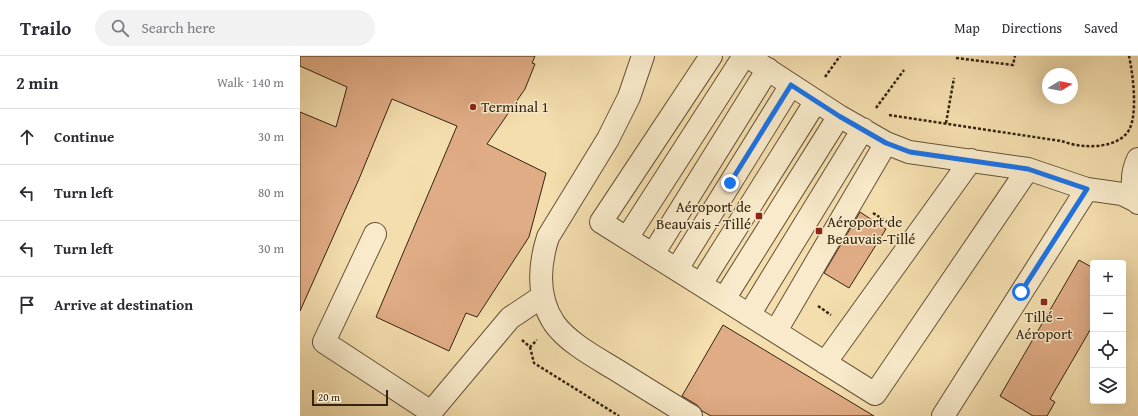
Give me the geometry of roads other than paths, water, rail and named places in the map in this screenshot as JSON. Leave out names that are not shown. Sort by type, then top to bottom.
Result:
[{"type":"street","points":[[644,56],[629,97],[608,139],[548,237],[544,250],[541,282],[543,296],[548,311],[555,323],[573,341],[691,416]]},
{"type":"street","points":[[711,56],[601,222],[875,394],[1028,169]]},
{"type":"street","points":[[627,238],[746,56],[839,116],[886,143],[910,152],[1028,169],[1087,189],[1122,194],[1138,202]]},
{"type":"street","points":[[653,254],[768,69]]},
{"type":"street","points":[[677,269],[791,85]]},
{"type":"street","points":[[701,284],[816,100]]},
{"type":"street","points":[[724,299],[839,116]]},
{"type":"street","points":[[749,315],[863,129]]},
{"type":"street","points":[[776,331],[886,143]]},
{"type":"street","points":[[1138,159],[1133,172],[1132,184],[1138,202]]},
{"type":"street","points":[[825,363],[971,160]]},
{"type":"street","points":[[943,416],[1087,189]]},
{"type":"street","points":[[375,234],[324,342],[431,412],[510,318],[543,296]]},
{"type":"place","name":"Terminal 1","points":[[473,107]]},
{"type":"place","name":"Aéroport de Beauvais - Tillé","points":[[759,216]]},
{"type":"place","name":"Aéroport de Beauvais-Tillé","points":[[819,231]]},
{"type":"place","name":"Tillé – Aéroport","points":[[1044,302]]}]
